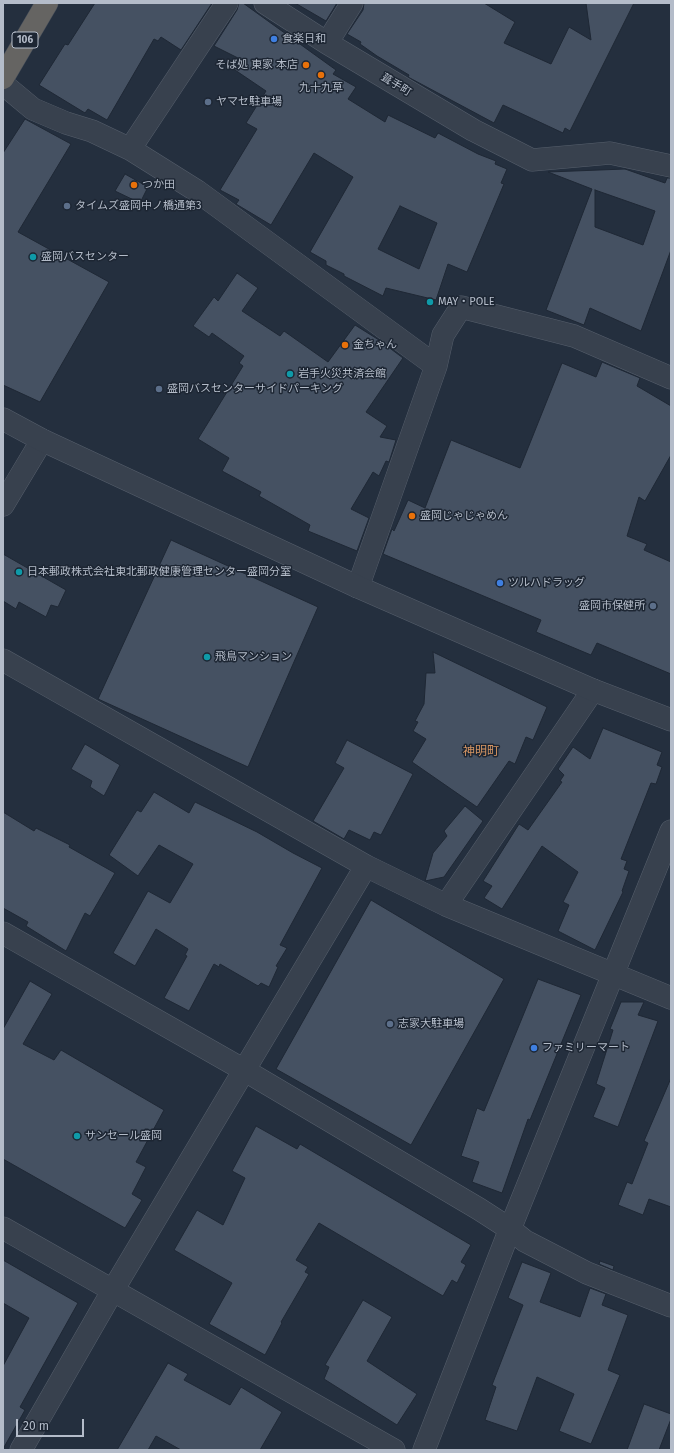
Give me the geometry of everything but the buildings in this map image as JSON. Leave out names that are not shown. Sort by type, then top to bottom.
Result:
[{"type":"highway","name":"106","points":[[3,78],[47,3]]},
{"type":"street","points":[[130,150],[227,3]]},
{"type":"street","name":"葺手町","points":[[265,3],[326,43],[473,130],[532,160],[610,153],[671,166]]},
{"type":"street","points":[[326,43],[352,3]]},
{"type":"street","points":[[3,84],[34,109],[66,123],[92,131],[130,150],[197,191],[436,366]]},
{"type":"street","points":[[358,587],[436,366],[444,336],[460,307],[574,336],[671,378]]},
{"type":"street","points":[[3,419],[42,440],[358,587],[593,690],[671,720]]},
{"type":"street","points":[[3,505],[42,440]]},
{"type":"street","points":[[3,660],[366,866],[446,905],[671,998]]},
{"type":"street","points":[[446,905],[593,690]]},
{"type":"street","points":[[424,1450],[510,1228],[671,831]]},
{"type":"street","points":[[21,1450],[113,1290],[366,866]]},
{"type":"street","points":[[3,933],[244,1070],[510,1228],[525,1241],[587,1273],[671,1306]]},
{"type":"street","points":[[3,1228],[394,1450]]},
{"type":"place","name":"食楽日和","points":[[274,39]]},
{"type":"place","name":"そば処 東家 本店","points":[[306,65]]},
{"type":"place","name":"九十九草","points":[[321,75]]},
{"type":"place","name":"ヤマセ駐車場","points":[[208,102]]},
{"type":"place","name":"つか田","points":[[134,185]]},
{"type":"place","name":"タイムズ盛岡中ノ橋通第3","points":[[67,206]]},
{"type":"place","name":"盛岡バスセンター","points":[[33,257]]},
{"type":"place","name":"MAY・POLE","points":[[430,302]]},
{"type":"place","name":"金ちゃん","points":[[345,345]]},
{"type":"place","name":"岩手火災共済会館","points":[[290,374]]},
{"type":"place","name":"盛岡バスセンターサイドパーキング","points":[[159,389]]},
{"type":"place","name":"盛岡じゃじゃめん","points":[[412,516]]},
{"type":"place","name":"日本郵政株式会社東北郵政健康管理センター盛岡分室","points":[[19,572]]},
{"type":"place","name":"ツルハドラッグ","points":[[500,583]]},
{"type":"place","name":"盛岡市保健所","points":[[653,606]]},
{"type":"place","name":"飛鳥マンション","points":[[207,657]]},
{"type":"place","name":"志家大駐車場","points":[[390,1024]]},
{"type":"place","name":"ファミリーマート","points":[[534,1048]]},
{"type":"place","name":"サンセール盛岡","points":[[77,1136]]},
{"type":"district","name":"神明町","points":[[481,752]]}]
